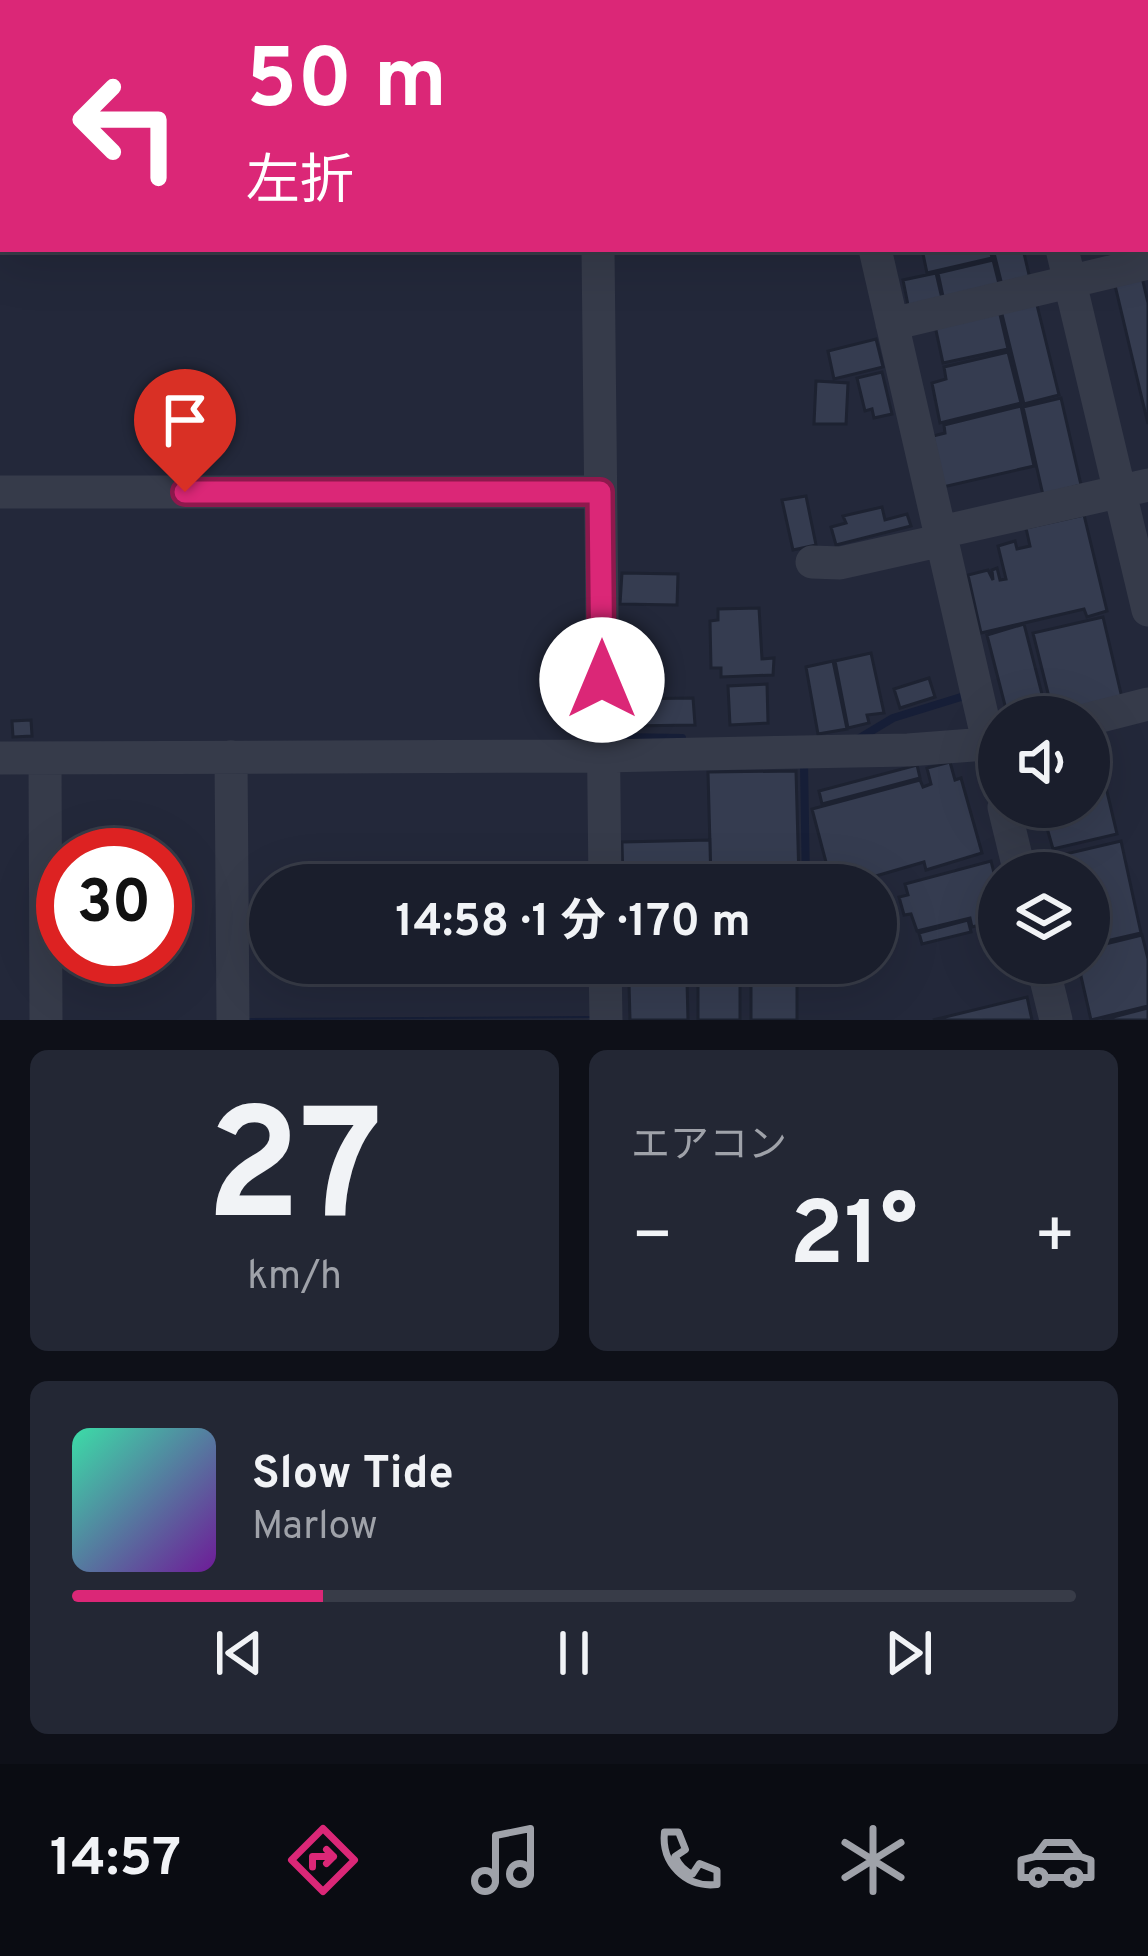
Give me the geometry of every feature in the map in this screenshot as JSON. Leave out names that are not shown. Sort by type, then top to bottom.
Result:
[{"type":"street","points":[[598,252],[605,864]]},
{"type":"street","points":[[875,252],[982,696]]},
{"type":"street","points":[[892,324],[1066,265],[1148,263]]},
{"type":"street","points":[[1066,265],[1134,488],[1148,610]]},
{"type":"street","points":[[812,562],[840,563],[1134,488]]},
{"type":"street","points":[[0,493],[600,492]]},
{"type":"street","points":[[1110,714],[1148,704]]},
{"type":"street","points":[[0,758],[602,755],[978,744]]},
{"type":"street","points":[[231,757],[233,1020]]},
{"type":"street","points":[[45,758],[46,1020]]},
{"type":"street","points":[[605,984],[606,1020]]},
{"type":"street","points":[[1047,984],[1056,1020]]},
{"type":"water","points":[[242,1018],[593,1018],[242,1020]]},
{"type":"building","points":[[923,252],[991,252],[992,258],[927,273]]},
{"type":"building","points":[[994,252],[1024,252],[1030,279],[1002,285]]},
{"type":"building","points":[[1108,252],[1143,252],[1110,259]]},
{"type":"building","points":[[993,260],[1000,288],[944,301],[938,273]]},
{"type":"building","points":[[936,273],[943,303],[909,310],[903,280]]},
{"type":"building","points":[[1141,273],[1148,303],[1148,424],[1114,281]]},
{"type":"building","points":[[1035,297],[1059,395],[1024,404],[1000,306]]},
{"type":"building","points":[[998,306],[1008,349],[943,363],[934,321]]},
{"type":"building","points":[[876,339],[883,367],[834,379],[828,351]]},
{"type":"building","points":[[1008,352],[1021,403],[940,423],[932,383],[946,379],[944,367]]},
{"type":"building","points":[[882,372],[892,414],[874,418],[872,409],[865,411],[857,378]]},
{"type":"building","points":[[816,381],[848,383],[846,424],[814,424]]},
{"type":"building","points":[[1061,398],[1081,485],[1043,495],[1023,407]]},
{"type":"building","points":[[1021,406],[1034,466],[943,487],[933,436],[945,433],[944,425]]},
{"type":"building","points":[[806,496],[816,545],[793,550],[782,500]]},
{"type":"building","points":[[882,507],[885,520],[907,514],[911,526],[836,545],[831,527],[846,523],[843,516]]},
{"type":"building","points":[[1084,515],[1107,611],[1087,617],[1084,609],[981,633],[968,575],[988,570],[993,580],[992,570],[997,568],[1000,580],[1006,579],[998,546],[1015,541],[1017,549],[1030,546],[1026,528]]},
{"type":"building","points":[[622,573],[678,574],[677,605],[620,604]]},
{"type":"building","points":[[759,608],[762,659],[774,658],[773,675],[721,677],[721,668],[711,668],[710,621],[718,620],[718,609]]},
{"type":"building","points":[[1103,617],[1122,698],[1049,696],[1033,633]]},
{"type":"building","points":[[1024,624],[1042,696],[1003,696],[987,635]]},
{"type":"building","points":[[871,653],[884,713],[867,715],[869,723],[848,728],[835,661]]},
{"type":"building","points":[[833,661],[847,729],[818,734],[806,667]]},
{"type":"building","points":[[929,678],[935,697],[900,708],[894,689]]},
{"type":"building","points":[[767,684],[768,723],[730,725],[728,686]]},
{"type":"building","points":[[693,698],[695,725],[626,726],[626,699]]},
{"type":"building","points":[[31,720],[32,736],[13,737],[12,721]]},
{"type":"building","points":[[950,762],[955,780],[961,778],[982,852],[926,870],[924,862],[897,870],[897,864],[826,864],[812,809],[920,780],[923,787],[931,784],[927,768]]},
{"type":"building","points":[[917,765],[920,778],[822,804],[819,791]]},
{"type":"building","points":[[796,771],[799,864],[711,864],[708,772]]},
{"type":"building","points":[[1110,804],[1117,834],[1053,849],[1047,828],[1110,828]]},
{"type":"building","points":[[710,840],[711,864],[623,864],[622,842]]},
{"type":"building","points":[[1121,841],[1141,933],[1110,940],[1110,852],[1074,852]]},
{"type":"building","points":[[978,864],[978,925],[972,927],[970,918],[917,931],[911,914],[904,915],[899,897],[908,895],[905,884]]},
{"type":"building","points":[[968,920],[971,932],[922,944],[919,933]]},
{"type":"building","points":[[1142,935],[1148,959],[1148,1006],[1091,1020],[1083,984],[1110,984],[1110,943]]},
{"type":"building","points":[[629,984],[687,984],[688,1020],[630,1020]]},
{"type":"building","points":[[698,984],[740,984],[740,1020],[698,1020]]},
{"type":"building","points":[[751,984],[797,984],[797,1020],[751,1020]]},
{"type":"building","points":[[1027,997],[1032,1020],[933,1020]]},
{"type":"building","points":[[1148,1008],[1148,1020],[1102,1020]]},
{"type":"waterway","points":[[858,739],[893,718],[961,697]]},
{"type":"waterway","points":[[617,737],[682,738]]},
{"type":"waterway","points":[[804,763],[806,864]]},
{"type":"route","points":[[185,492],[600,492],[602,680]]}]
